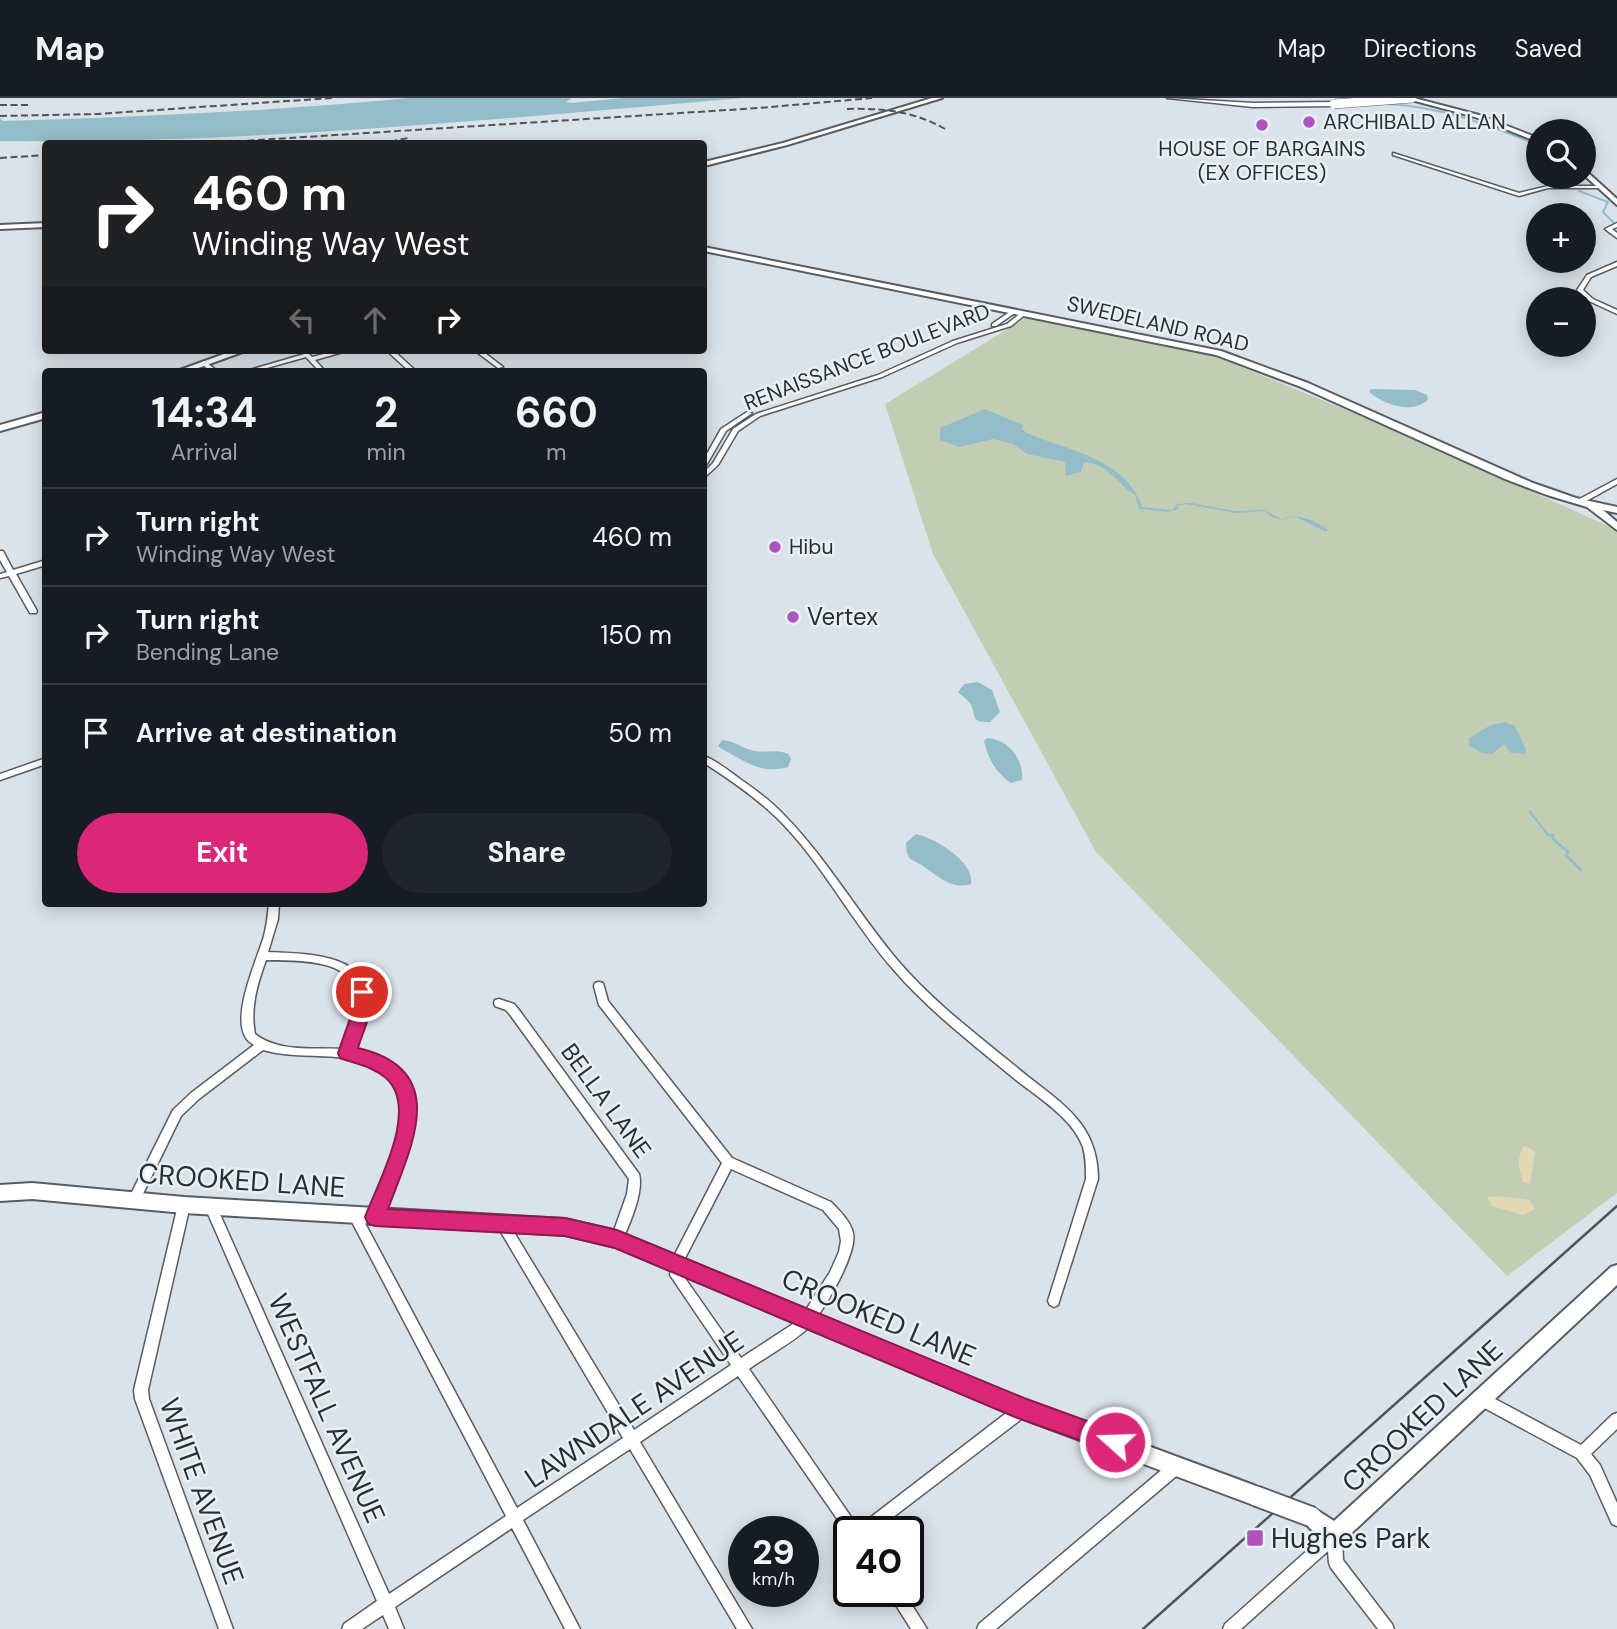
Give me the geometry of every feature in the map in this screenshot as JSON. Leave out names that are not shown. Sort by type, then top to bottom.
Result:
[{"type":"highway","points":[[1171,98],[1253,105],[1410,98]]},
{"type":"highway","points":[[1241,98],[1335,101]]},
{"type":"main road","points":[[707,163],[785,144],[939,98]]},
{"type":"main road","points":[[1410,98],[1477,116],[1526,135]]},
{"type":"main road","points":[[1596,185],[1617,203]]},
{"type":"main road","points":[[0,227],[42,225]]},
{"type":"main road","name":"SWEDELAND ROAD","points":[[707,250],[1160,340],[1230,357],[1368,414],[1515,481],[1591,506],[1617,527]]},
{"type":"main road","points":[[190,368],[232,354]]},
{"type":"main road","points":[[0,428],[42,416]]},
{"type":"main road","points":[[1591,506],[1617,510]]},
{"type":"main road","name":"CROOKED LANE","points":[[0,1193],[32,1191],[212,1207],[565,1227],[617,1239],[809,1317],[1023,1409],[1312,1517],[1335,1535],[1617,1273]]},
{"type":"street","points":[[1395,154],[1519,195],[1548,187],[1598,187]]},
{"type":"street","points":[[1615,225],[1608,229],[1617,236]]},
{"type":"street","points":[[1617,264],[1588,276],[1580,290],[1591,300],[1617,312]]},
{"type":"street","name":"RENAISSANCE BOULEVARD","points":[[707,459],[723,430],[751,412],[874,372],[948,339],[993,326],[1018,313]]},
{"type":"street","name":"RENAISSANCE BOULEVARD","points":[[707,472],[716,464],[735,430],[758,415],[880,376],[955,342],[1009,325],[1018,313]]},
{"type":"street","points":[[394,354],[410,368]]},
{"type":"street","points":[[482,354],[500,368]]},
{"type":"street","points":[[260,368],[307,355],[319,368]]},
{"type":"street","points":[[204,363],[210,368]]},
{"type":"street","points":[[1578,502],[1617,481]]},
{"type":"street","points":[[0,553],[33,611]]},
{"type":"street","points":[[0,576],[42,563]]},
{"type":"street","points":[[707,761],[743,785],[779,816],[900,970],[960,1027],[1065,1113],[1084,1136],[1093,1160],[1092,1179],[1054,1301]]},
{"type":"street","points":[[0,777],[42,762]]},
{"type":"street","points":[[274,907],[273,921],[246,1016],[250,1036],[261,1046],[347,1053],[370,1058],[388,1069],[402,1085],[409,1100],[408,1128],[375,1217]]},
{"type":"street","points":[[262,956],[327,961],[344,968],[355,977],[363,1002],[347,1053]]},
{"type":"street","name":"LAWNDALE AVENUE","points":[[349,1629],[801,1326],[809,1317],[846,1252],[848,1235],[839,1218],[827,1206],[728,1162],[603,1002],[599,986]]},
{"type":"street","name":"BELLA LANE","points":[[499,1003],[515,1013],[635,1178],[636,1185],[617,1239]]},
{"type":"street","points":[[134,1200],[177,1113],[261,1046]]},
{"type":"street","points":[[728,1162],[677,1262],[676,1275],[843,1516]]},
{"type":"street","name":"WHITE AVENUE","points":[[184,1205],[141,1390],[226,1629]]},
{"type":"street","name":"WESTFALL AVENUE","points":[[212,1207],[397,1629]]},
{"type":"street","points":[[355,1216],[573,1629]]},
{"type":"street","points":[[502,1223],[745,1629]]},
{"type":"street","points":[[1482,1399],[1583,1453],[1595,1470],[1617,1519]]},
{"type":"street","points":[[884,1516],[1023,1409]]},
{"type":"street","points":[[1583,1453],[1617,1420]]},
{"type":"street","points":[[984,1629],[1176,1467]]},
{"type":"street","points":[[1230,1629],[1335,1535]]},
{"type":"street","points":[[1335,1535],[1336,1563],[1387,1629]]},
{"type":"street","points":[[905,1607],[920,1629]]},
{"type":"green space","points":[[1032,318],[1210,354],[1402,433],[1617,530],[1617,1193],[1507,1276],[1096,852],[933,554],[885,404],[1024,319]]},
{"type":"sand","points":[[1524,1146],[1535,1151],[1530,1184],[1523,1182],[1519,1168]]},
{"type":"sand","points":[[1487,1197],[1530,1200],[1535,1209],[1523,1215],[1492,1206]]},
{"type":"water","points":[[410,98],[572,98],[566,102],[571,103],[623,98],[743,98],[372,129],[124,140],[0,141],[0,118],[3,121],[309,107]]},
{"type":"water","points":[[1371,389],[1415,390],[1427,395],[1428,400],[1414,407],[1398,406],[1375,396],[1369,392]]},
{"type":"water","points":[[985,409],[1023,425],[1022,429],[1027,433],[1110,467],[1124,478],[1134,491],[1142,507],[1172,510],[1177,504],[1192,503],[1234,511],[1264,510],[1283,520],[1272,517],[1265,511],[1236,513],[1186,504],[1168,512],[1139,509],[1135,495],[1100,466],[1084,462],[1081,472],[1066,476],[1065,462],[1027,454],[1013,444],[993,439],[959,447],[940,440],[940,428]]},
{"type":"water","points":[[1295,517],[1318,523],[1328,530],[1326,532]]},
{"type":"water","points":[[978,682],[992,690],[1000,712],[990,722],[977,720],[970,703],[958,692],[964,684]]},
{"type":"water","points":[[1505,722],[1515,726],[1526,749],[1525,754],[1511,753],[1504,744],[1492,754],[1482,753],[1470,746],[1469,738],[1491,725]]},
{"type":"water","points":[[987,738],[1002,742],[1013,752],[1020,765],[1022,780],[1011,783],[997,770],[986,748],[984,741]]},
{"type":"water","points":[[722,740],[754,751],[788,754],[791,759],[788,767],[761,768],[722,749],[718,746]]},
{"type":"water","points":[[916,834],[933,840],[952,852],[967,867],[971,884],[954,885],[910,859],[906,843]]},
{"type":"waterway","points":[[1387,104],[1446,113],[1526,140]]},
{"type":"waterway","points":[[1579,191],[1608,202],[1603,212],[1617,226]]},
{"type":"waterway","points":[[1530,812],[1548,835],[1553,835],[1553,839],[1568,852],[1566,855],[1581,870]]},
{"type":"tram line","points":[[1143,1629],[1617,1206]]},
{"type":"railway","points":[[0,116],[98,114],[332,98]]},
{"type":"railway","points":[[258,140],[759,108],[872,98]]},
{"type":"railway","points":[[0,105],[28,105]]},
{"type":"railway","points":[[847,109],[898,112],[922,118],[945,129]]},
{"type":"railway","points":[[399,140],[408,138]]},
{"type":"railway","points":[[0,158],[42,155]]},
{"type":"place","name":"ARCHIBALD ALLAN","points":[[1309,122]]},
{"type":"place","name":"HOUSE OF BARGAINS (EX OFFICES)","points":[[1262,125]]},
{"type":"place","name":"Hibu","points":[[775,547]]},
{"type":"place","name":"Vertex","points":[[793,617]]},
{"type":"place","name":"Hughes Park","points":[[1255,1538]]},
{"type":"route","points":[[362,992],[363,1002],[347,1053],[370,1058],[392,1073],[402,1085],[410,1108],[408,1128],[375,1217],[565,1227],[617,1239],[809,1317],[1023,1409],[1115,1442]]}]
